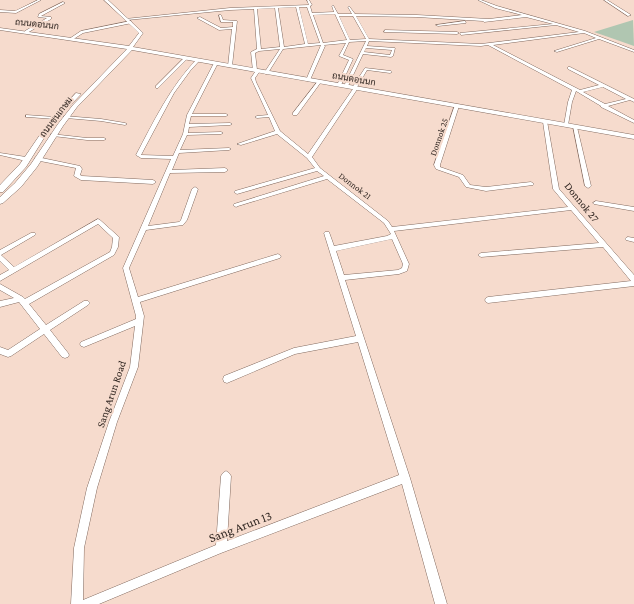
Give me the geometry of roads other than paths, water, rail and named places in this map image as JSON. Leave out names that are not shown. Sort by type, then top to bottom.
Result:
[{"type":"main road","name":"ถนนชนเกษม","points":[[0,190],[23,165],[55,118],[113,58],[130,47],[139,37],[141,33],[106,0]]},
{"type":"main road","name":"ถนนดอนนก","points":[[0,29],[130,47],[266,73],[634,137]]},
{"type":"main road","name":"ถนนดอนนก","points":[[0,33],[71,39]]},
{"type":"main road","name":"ถนนชนเกษม","points":[[0,201],[18,185],[34,166],[53,135],[87,92],[128,52],[130,47]]},
{"type":"street","points":[[0,11],[15,12],[40,0]]},
{"type":"street","points":[[308,0],[311,5],[308,6],[323,46],[308,80]]},
{"type":"street","points":[[479,0],[527,16],[584,32],[634,51]]},
{"type":"street","points":[[605,0],[629,15]]},
{"type":"street","points":[[26,32],[50,18],[39,16],[40,15],[64,3]]},
{"type":"street","points":[[237,4],[238,8]]},
{"type":"street","points":[[297,6],[307,46]]},
{"type":"street","points":[[71,39],[82,32],[129,21],[238,8],[308,6]]},
{"type":"street","points":[[333,6],[349,41]]},
{"type":"street","points":[[349,6],[368,40]]},
{"type":"street","points":[[266,73],[282,48],[276,7]]},
{"type":"street","points":[[255,8],[259,50],[368,40],[481,45],[584,32]]},
{"type":"street","points":[[311,14],[418,16],[488,20]]},
{"type":"street","points":[[220,16],[222,20],[235,21],[230,66]]},
{"type":"street","points":[[418,16],[467,37]]},
{"type":"street","points":[[438,25],[527,16]]},
{"type":"street","points":[[199,18],[220,29],[234,28]]},
{"type":"street","points":[[385,31],[459,34],[557,25]]},
{"type":"street","points":[[556,51],[599,38]]},
{"type":"street","points":[[342,86],[368,40]]},
{"type":"street","points":[[474,40],[481,45]]},
{"type":"street","points":[[342,86],[351,59],[341,56],[349,41]]},
{"type":"street","points":[[488,44],[536,68],[603,106],[633,121]]},
{"type":"street","points":[[361,53],[391,56],[394,49],[365,47]]},
{"type":"street","name":"Donnok 21","points":[[259,50],[253,52],[256,71],[253,78],[278,132],[309,157],[318,170],[382,218],[392,232],[406,264],[405,269],[399,272],[341,278]]},
{"type":"street","points":[[158,87],[186,58]]},
{"type":"street","points":[[198,60],[186,72],[174,88],[138,155],[141,157],[176,155],[229,149]]},
{"type":"street","name":"Sang Arun Road","points":[[77,604],[79,548],[92,488],[113,422],[134,367],[140,316],[126,268],[185,134],[189,115],[216,63]]},
{"type":"street","points":[[569,68],[632,100]]},
{"type":"street","points":[[309,157],[366,69],[390,72]]},
{"type":"street","points":[[295,114],[319,82]]},
{"type":"street","points":[[576,91],[604,86]]},
{"type":"street","points":[[566,125],[570,102],[576,91]]},
{"type":"street","points":[[603,106],[632,100]]},
{"type":"street","name":"Donnok 25","points":[[457,106],[437,165],[438,168],[461,176],[468,186],[486,189],[531,184]]},
{"type":"street","points":[[189,115],[226,115]]},
{"type":"street","points":[[28,116],[55,118]]},
{"type":"street","points":[[257,117],[270,116]]},
{"type":"street","points":[[66,118],[101,120],[125,124]]},
{"type":"street","name":"Donnok 27","points":[[545,122],[556,189],[605,245],[634,282]]},
{"type":"street","points":[[186,126],[230,124]]},
{"type":"street","points":[[575,127],[588,186]]},
{"type":"street","points":[[239,144],[278,132]]},
{"type":"street","points":[[185,134],[221,133]]},
{"type":"street","points":[[53,135],[104,139]]},
{"type":"street","points":[[0,154],[26,159]]},
{"type":"street","points":[[37,159],[78,167],[79,169],[77,176],[81,178],[153,182]]},
{"type":"street","points":[[168,172],[225,170]]},
{"type":"street","points":[[237,192],[318,170]]},
{"type":"street","points":[[236,205],[328,177]]},
{"type":"street","points":[[144,228],[181,224],[184,220],[195,189]]},
{"type":"street","points":[[596,203],[634,209]]},
{"type":"street","points":[[332,249],[389,238],[392,232],[573,208]]},
{"type":"street","points":[[0,278],[98,221],[116,237],[115,247],[112,253],[23,301],[0,304]]},
{"type":"street","points":[[327,233],[405,478],[441,604]]},
{"type":"street","points":[[0,254],[33,234]]},
{"type":"street","points":[[481,256],[605,245]]},
{"type":"street","points":[[135,302],[278,256]]},
{"type":"street","points":[[0,257],[13,270]]},
{"type":"street","points":[[488,300],[634,282]]},
{"type":"street","points":[[0,287],[23,301],[65,355]]},
{"type":"street","points":[[0,350],[8,354],[86,303]]},
{"type":"street","points":[[84,344],[139,321]]},
{"type":"street","points":[[227,379],[294,351],[360,338]]},
{"type":"street","points":[[221,548],[226,476]]},
{"type":"street","name":"Sang Arun 13","points":[[86,604],[221,548],[405,478]]}]
